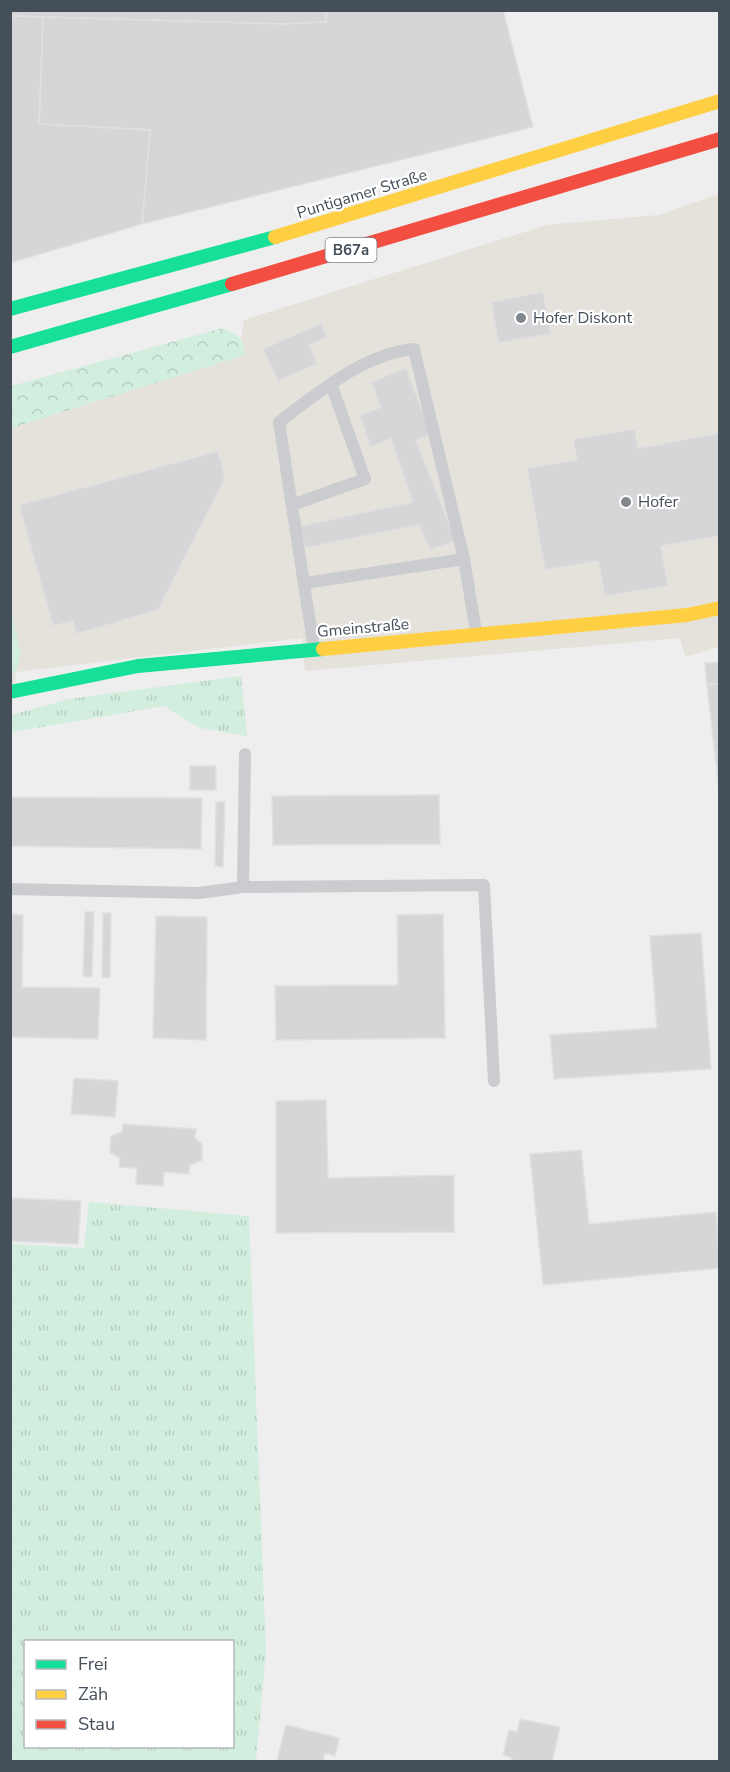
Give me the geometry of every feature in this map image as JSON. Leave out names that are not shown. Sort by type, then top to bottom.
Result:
[{"type":"main road","name":"Puntigamer Straße","points":[[10,309],[314,226],[720,100]]},
{"type":"main road","name":"B67a","points":[[10,347],[346,252],[720,139]]},
{"type":"main road","name":"Gmeinstraße","points":[[10,692],[138,666],[687,615],[720,608]]},
{"type":"lane","points":[[314,649],[279,422],[331,384],[393,351],[414,349],[464,558],[476,634]]},
{"type":"lane","points":[[292,505],[365,479],[331,384]]},
{"type":"lane","points":[[305,583],[464,558]]},
{"type":"lane","points":[[243,886],[245,754]]},
{"type":"lane","points":[[10,889],[199,893],[243,886],[484,885],[494,1081]]},
{"type":"shaded area","points":[[719,194],[719,647],[685,657],[680,638],[305,671],[302,638],[16,672],[11,712],[11,428],[244,355],[241,338],[244,320],[547,225],[658,215]]},
{"type":"green space","points":[[223,328],[241,338],[245,355],[11,428],[11,386]]},
{"type":"green space","points":[[11,613],[21,653],[16,672],[11,673]]},
{"type":"green space","points":[[241,676],[247,736],[200,728],[164,706],[11,732],[11,715],[69,699]]},
{"type":"green space","points":[[89,1202],[249,1216],[266,1651],[256,1761],[11,1761],[11,1244],[84,1248]]},
{"type":"building","points":[[10,10],[327,10],[326,22],[283,24],[10,16]]},
{"type":"building","points":[[327,10],[503,10],[533,127],[142,224],[150,130],[39,124],[43,17],[283,24],[326,22]]},
{"type":"building","points":[[10,16],[43,17],[39,124],[150,130],[142,224],[10,263]]},
{"type":"building","name":"Hofer Diskont","points":[[543,292],[551,334],[498,343],[491,302]]},
{"type":"building","points":[[321,323],[327,337],[309,345],[317,364],[278,381],[263,349]]},
{"type":"building","points":[[406,368],[431,434],[416,441],[456,541],[430,550],[419,525],[305,548],[300,526],[413,502],[391,439],[370,447],[360,415],[381,407],[371,382]]},
{"type":"building","name":"Hofer","points":[[635,429],[638,448],[720,433],[720,536],[661,546],[668,586],[605,596],[598,561],[545,570],[527,468],[577,460],[573,439]]},
{"type":"building","points":[[218,451],[225,478],[158,610],[76,634],[73,621],[53,626],[19,505]]},
{"type":"building","points":[[720,662],[720,684],[707,685],[705,663]]},
{"type":"building","points":[[720,684],[720,799],[707,685]]},
{"type":"building","points":[[190,766],[216,766],[216,790],[190,790]]},
{"type":"building","points":[[439,795],[440,844],[273,845],[272,796]]},
{"type":"building","points":[[10,797],[202,798],[201,849],[10,846]]},
{"type":"building","points":[[216,802],[225,802],[223,867],[215,866]]},
{"type":"building","points":[[85,912],[94,912],[92,977],[83,976]]},
{"type":"building","points":[[103,913],[111,913],[110,978],[102,977]]},
{"type":"building","points":[[10,914],[23,915],[22,987],[100,988],[98,1039],[10,1037]]},
{"type":"building","points":[[443,914],[445,1038],[276,1040],[275,986],[398,985],[397,915]]},
{"type":"building","points":[[156,916],[207,917],[206,1040],[153,1038]]},
{"type":"building","points":[[701,933],[711,1069],[554,1079],[550,1035],[657,1028],[650,936]]},
{"type":"building","points":[[74,1078],[118,1081],[115,1117],[71,1114]]},
{"type":"building","points":[[326,1100],[328,1178],[454,1175],[454,1232],[276,1233],[276,1101]]},
{"type":"building","points":[[123,1124],[196,1129],[195,1138],[202,1144],[202,1160],[190,1165],[189,1174],[164,1172],[163,1186],[136,1184],[137,1168],[119,1167],[120,1158],[110,1153],[111,1136],[122,1132]]},
{"type":"building","points":[[581,1150],[589,1224],[716,1212],[720,1268],[543,1285],[530,1154]]},
{"type":"building","points":[[10,1198],[81,1201],[78,1244],[10,1241]]},
{"type":"building","points":[[520,1719],[560,1727],[552,1762],[511,1762],[512,1758],[503,1755],[509,1730],[517,1732]]},
{"type":"building","points":[[286,1725],[339,1738],[335,1756],[325,1753],[323,1762],[277,1761]]},
{"type":"traffic: fast","points":[[10,309],[275,237]]},
{"type":"traffic: fast","points":[[10,347],[232,284]]},
{"type":"traffic: fast","points":[[10,692],[138,666],[323,649]]},
{"type":"traffic: slow","points":[[275,237],[720,101]]},
{"type":"traffic: slow","points":[[323,649],[687,615],[720,608]]},
{"type":"traffic: jam","points":[[232,284],[720,139]]},
{"type":"place","name":"Hofer Diskont","points":[[521,318]]},
{"type":"place","name":"Hofer","points":[[626,502]]}]
